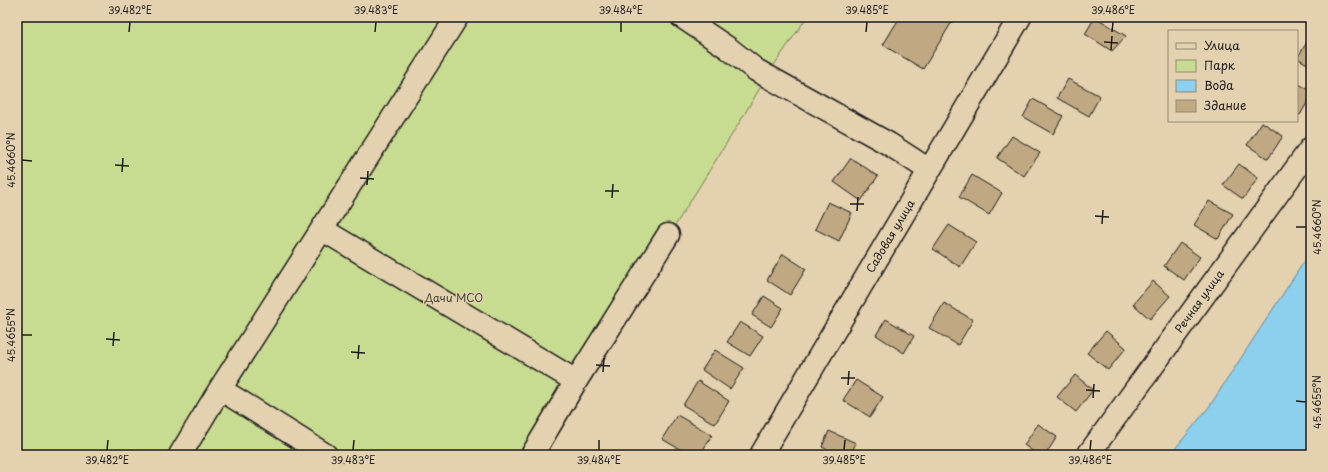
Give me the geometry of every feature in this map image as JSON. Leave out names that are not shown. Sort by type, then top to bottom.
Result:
[{"type":"street","points":[[180,455],[220,389],[323,230],[457,17]]},
{"type":"street","points":[[682,17],[728,48],[756,70],[889,144],[929,170]]},
{"type":"street","name":"Садовая улица","points":[[761,455],[1020,17]]},
{"type":"street","name":"Речная улица","points":[[1088,455],[1311,148]]},
{"type":"street","points":[[323,230],[576,381]]},
{"type":"street","points":[[532,455],[576,381],[668,235]]},
{"type":"street","points":[[220,389],[326,455]]},
{"type":"green space","name":"Дачи МСО","points":[[17,17],[807,17],[772,68],[532,455],[17,455]]},
{"type":"water","points":[[1311,251],[1311,455],[1170,455],[1209,407]]},
{"type":"building","points":[[900,17],[955,17],[923,69],[883,45]]},
{"type":"building","points":[[1095,17],[1126,36],[1112,51],[1085,34]]},
{"type":"building","points":[[1311,36],[1311,66],[1298,59]]},
{"type":"building","points":[[1068,79],[1100,96],[1089,116],[1057,98]]},
{"type":"building","points":[[1298,84],[1311,91],[1311,96],[1300,115],[1298,114]]},
{"type":"building","points":[[1033,99],[1063,116],[1053,134],[1023,117]]},
{"type":"building","points":[[1262,122],[1283,136],[1268,159],[1247,145]]},
{"type":"building","points":[[1012,136],[1040,153],[1024,176],[997,158]]},
{"type":"building","points":[[851,158],[878,176],[861,201],[834,182]]},
{"type":"building","points":[[1239,164],[1258,178],[1243,199],[1223,185]]},
{"type":"building","points":[[972,175],[1002,193],[989,215],[959,197]]},
{"type":"building","points":[[1209,201],[1233,214],[1218,239],[1194,225]]},
{"type":"building","points":[[828,202],[852,213],[839,241],[815,229]]},
{"type":"building","points":[[949,225],[976,242],[960,267],[933,249]]},
{"type":"building","points":[[1180,243],[1200,257],[1184,280],[1164,266]]},
{"type":"building","points":[[783,254],[806,269],[790,295],[767,280]]},
{"type":"building","points":[[1153,281],[1170,296],[1150,319],[1133,304]]},
{"type":"building","points":[[764,296],[783,308],[771,327],[752,315]]},
{"type":"building","points":[[944,303],[973,320],[958,345],[929,328]]},
{"type":"building","points":[[886,319],[914,336],[904,353],[876,335]]},
{"type":"building","points":[[740,322],[763,336],[750,356],[727,342]]},
{"type":"building","points":[[1106,331],[1126,348],[1108,370],[1087,353]]},
{"type":"building","points":[[715,350],[744,368],[730,389],[702,370]]},
{"type":"building","points":[[1075,375],[1093,390],[1076,412],[1057,397]]},
{"type":"building","points":[[856,380],[883,397],[870,417],[843,400]]},
{"type":"building","points":[[698,381],[729,401],[715,424],[683,405]]},
{"type":"building","points":[[677,415],[712,435],[700,455],[690,455],[662,439]]},
{"type":"building","points":[[1038,424],[1057,437],[1045,455],[1038,455],[1024,445]]},
{"type":"building","points":[[829,431],[856,443],[850,455],[838,455],[822,447]]}]
